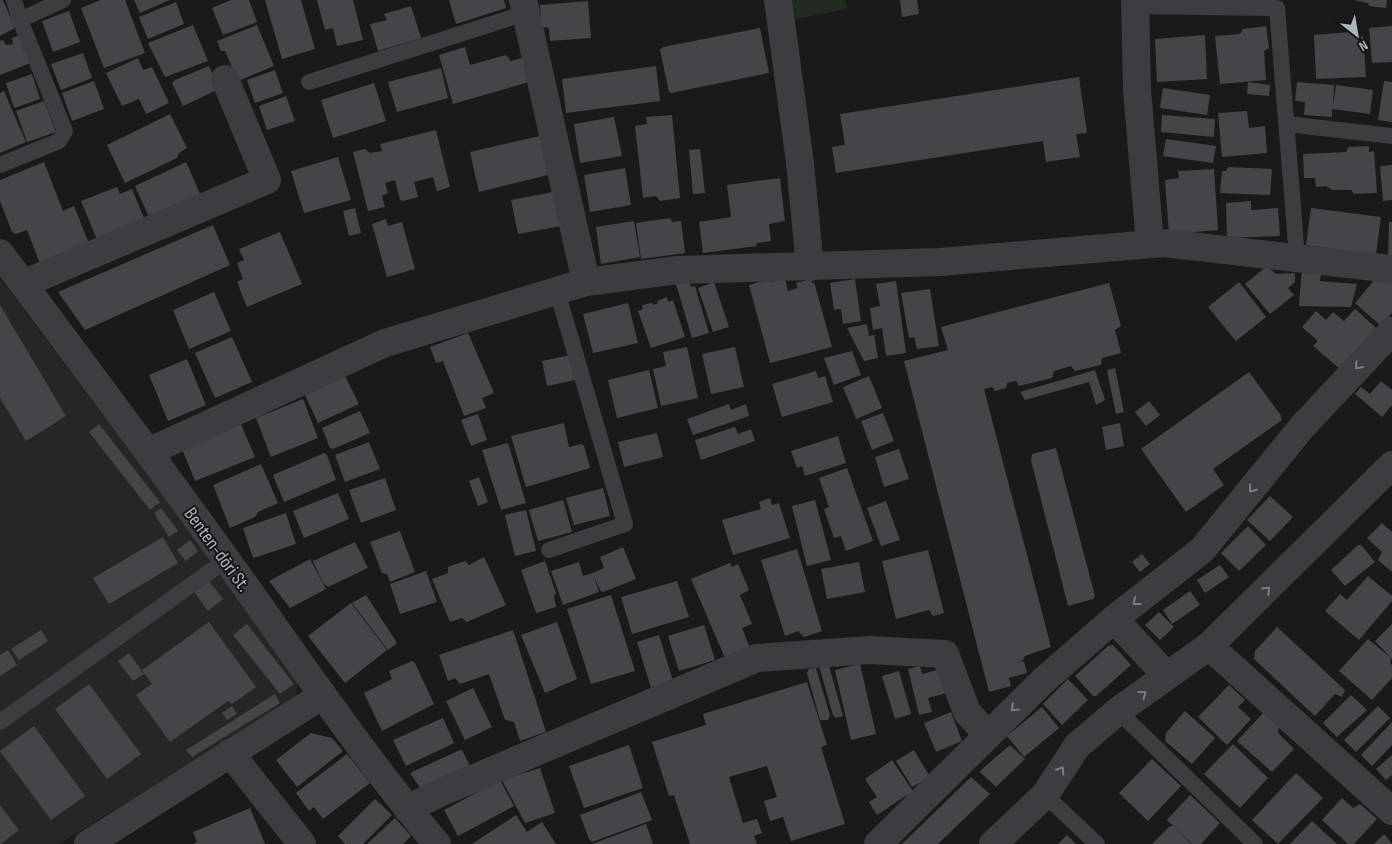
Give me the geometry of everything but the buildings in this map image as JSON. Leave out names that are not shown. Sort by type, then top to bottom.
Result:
[{"type":"street","points":[[778,0],[799,153],[810,267]]},
{"type":"street","points":[[1135,3],[1138,182],[1150,244]]},
{"type":"street","points":[[525,7],[586,282]]},
{"type":"street","points":[[23,284],[267,180],[225,79]]},
{"type":"street","points":[[148,452],[385,343],[586,282],[678,270],[940,262],[1164,243],[1392,268]]},
{"type":"street","name":"Benten-dōri St.","points":[[0,253],[148,452],[408,810],[437,844]]},
{"type":"street","points":[[878,844],[1044,680],[1114,619],[1202,550],[1302,427],[1392,331]]},
{"type":"street","points":[[993,844],[1045,795],[1077,746],[1118,711],[1210,646],[1392,465]]},
{"type":"street","points":[[1114,619],[1167,676]]},
{"type":"street","points":[[1210,646],[1392,812]]},
{"type":"street","points":[[408,810],[437,794],[757,658],[870,650],[945,654],[967,712],[988,734]]},
{"type":"street","points":[[88,844],[323,695]]},
{"type":"street","points":[[230,753],[302,844]]},
{"type":"lane","points":[[0,165],[59,141],[65,131],[20,20],[14,0]]},
{"type":"lane","points":[[20,20],[63,0]]},
{"type":"lane","points":[[1135,3],[1277,8],[1297,257]]},
{"type":"lane","points":[[309,82],[525,7]]},
{"type":"lane","points":[[1286,124],[1392,136]]},
{"type":"lane","points":[[549,550],[626,524],[557,291]]},
{"type":"lane","points":[[0,722],[226,560]]},
{"type":"lane","points":[[1118,711],[1255,844]]},
{"type":"lane","points":[[1045,795],[1097,844]]},
{"type":"shaded area","points":[[792,0],[845,0],[847,9],[796,19]]},
{"type":"shaded area","points":[[0,278],[298,676],[296,698],[59,844],[0,844]]}]
